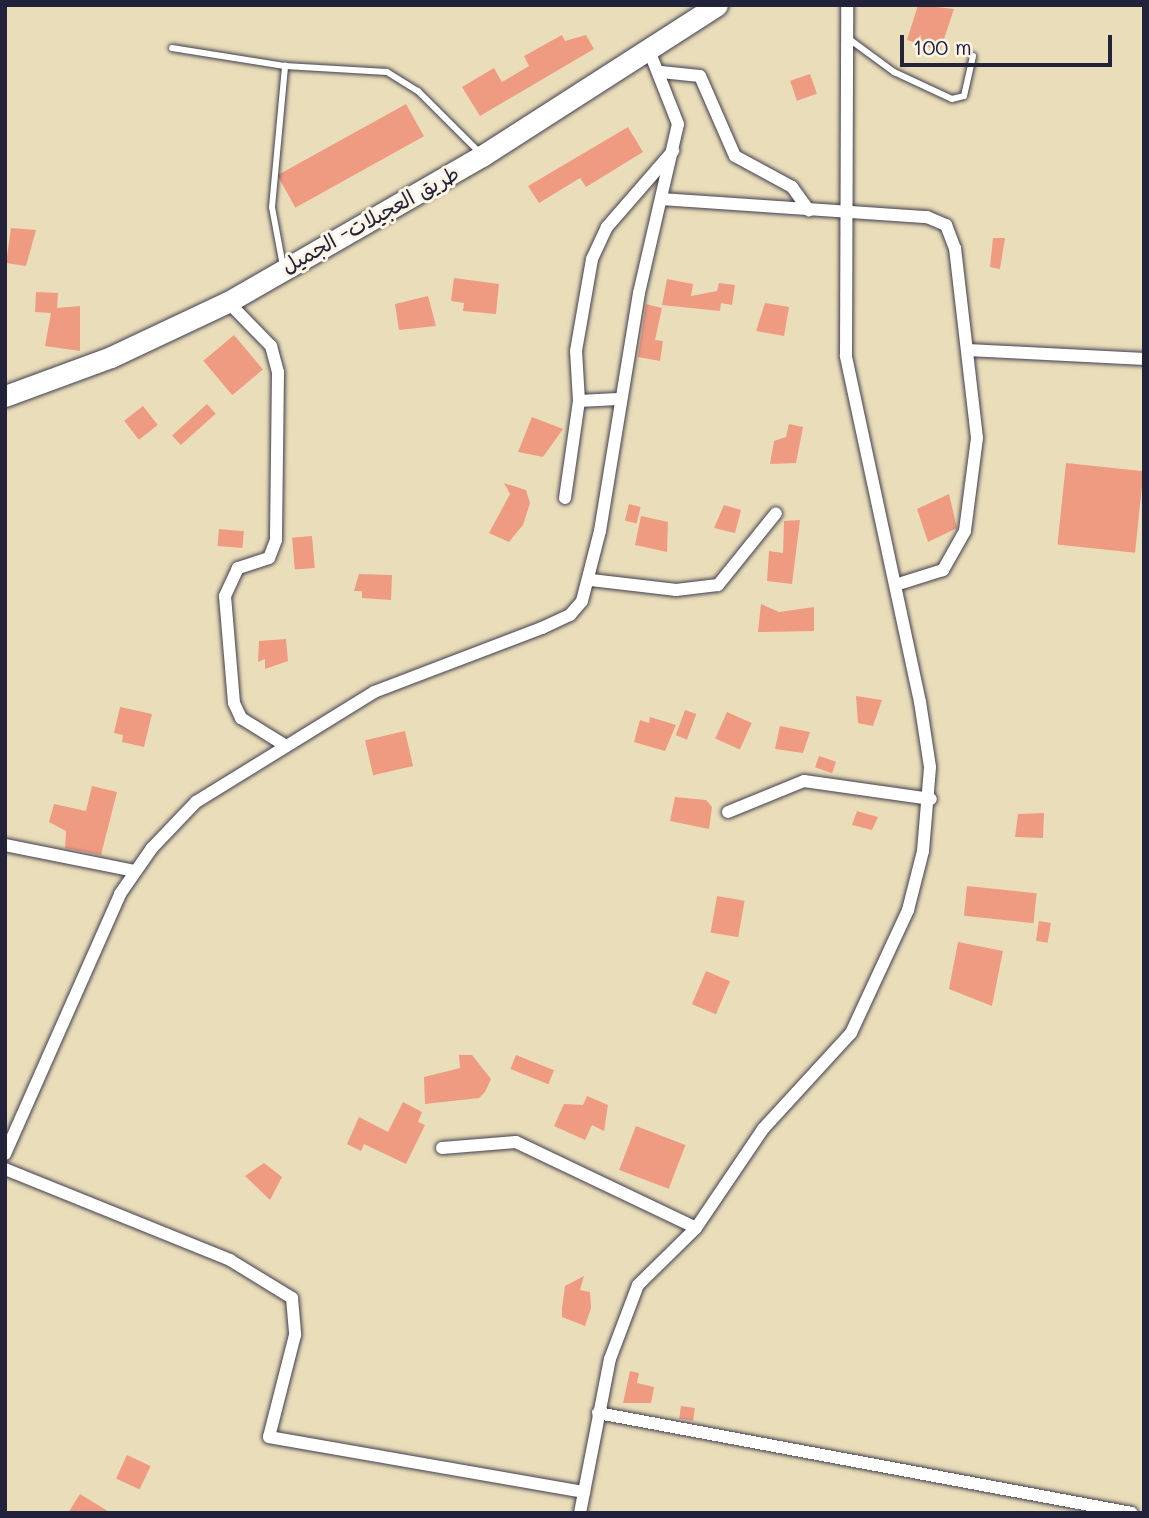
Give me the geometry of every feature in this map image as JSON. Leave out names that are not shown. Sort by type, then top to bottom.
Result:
[{"type":"main road","name":"طريق العجيلات- الجميل","points":[[5,396],[111,357],[228,302],[283,267],[482,156],[717,5]]},
{"type":"street","points":[[580,1513],[598,1413],[638,1286],[696,1228],[763,1129],[851,1032],[908,910],[931,799],[920,702],[851,391],[845,212],[849,39],[847,5]]},
{"type":"street","points":[[5,1154],[86,960],[135,871],[196,802],[283,744],[374,692],[570,615],[591,580],[618,399],[660,199],[675,148],[677,114],[661,72],[648,48]]},
{"type":"street","points":[[661,72],[700,76],[735,156],[792,187],[809,210]]},
{"type":"street","points":[[565,499],[579,401],[576,351],[592,259],[607,227],[675,148]]},
{"type":"street","points":[[660,199],[845,212],[946,225],[955,248],[969,350],[977,438],[965,531],[943,570],[895,585]]},
{"type":"street","points":[[228,302],[271,346],[278,372],[276,540],[269,558],[237,568],[225,596],[234,703],[242,718],[283,744]]},
{"type":"street","points":[[969,350],[1144,359]]},
{"type":"street","points":[[579,401],[618,399]]},
{"type":"street","points":[[591,580],[676,590],[718,585],[776,513]]},
{"type":"street","points":[[729,813],[804,781],[931,799]]},
{"type":"street","points":[[5,845],[135,871]]},
{"type":"street","points":[[442,1148],[516,1142],[696,1228]]},
{"type":"street","points":[[5,1169],[230,1260],[292,1298],[295,1335],[269,1437],[584,1492]]},
{"type":"street","points":[[598,1413],[1132,1513]]},
{"type":"lane","points":[[849,39],[894,72],[952,99],[964,96],[973,56]]},
{"type":"lane","points":[[172,48],[285,66],[387,72],[418,91],[482,156]]},
{"type":"lane","points":[[283,267],[272,207],[285,66]]},
{"type":"building","points":[[918,5],[954,9],[940,51],[907,40]]},
{"type":"building","points":[[562,35],[565,41],[586,35],[594,49],[480,116],[462,87],[494,68],[502,82],[529,66],[524,56]]},
{"type":"building","points":[[810,74],[817,94],[797,101],[790,81]]},
{"type":"building","points":[[406,104],[424,136],[295,208],[277,175]]},
{"type":"building","points":[[628,127],[643,152],[586,187],[580,178],[539,203],[528,186]]},
{"type":"building","points":[[11,228],[36,230],[26,266],[6,263]]},
{"type":"building","points":[[993,238],[1005,238],[1000,269],[990,267]]},
{"type":"building","points":[[454,278],[499,284],[496,314],[463,311],[464,303],[451,301]]},
{"type":"building","points":[[667,279],[693,284],[691,296],[717,291],[719,283],[735,285],[732,305],[721,303],[720,311],[662,305]]},
{"type":"building","points":[[36,292],[58,293],[57,308],[80,306],[80,351],[45,346],[51,313],[35,312]]},
{"type":"building","points":[[428,296],[436,326],[399,330],[395,304]]},
{"type":"building","points":[[765,303],[789,307],[784,336],[756,331]]},
{"type":"building","points":[[646,304],[662,308],[655,340],[663,341],[660,361],[638,357]]},
{"type":"building","points":[[234,335],[263,369],[232,395],[203,361]]},
{"type":"building","points":[[207,404],[216,414],[181,445],[172,435]]},
{"type":"building","points":[[143,406],[158,425],[139,440],[124,421]]},
{"type":"building","points":[[532,417],[563,429],[543,457],[518,452]]},
{"type":"building","points":[[789,424],[803,427],[796,463],[770,464],[774,441],[786,437]]},
{"type":"building","points":[[1066,463],[1144,471],[1135,553],[1057,545]]},
{"type":"building","points":[[504,483],[526,490],[530,503],[523,525],[509,542],[489,533],[510,494]]},
{"type":"building","points":[[949,494],[957,528],[928,542],[917,509]]},
{"type":"building","points":[[629,504],[641,507],[637,523],[625,520]]},
{"type":"building","points":[[724,505],[741,510],[735,533],[714,528]]},
{"type":"building","points":[[641,516],[668,522],[667,552],[635,545]]},
{"type":"building","points":[[800,520],[792,584],[767,581],[769,551],[783,553],[784,521]]},
{"type":"building","points":[[219,529],[244,531],[242,548],[218,546]]},
{"type":"building","points":[[312,536],[315,568],[295,570],[292,538]]},
{"type":"building","points":[[359,574],[392,575],[391,600],[362,598],[362,591],[354,591]]},
{"type":"building","points":[[761,604],[779,612],[814,607],[814,631],[758,632]]},
{"type":"building","points":[[286,639],[288,661],[265,669],[265,659],[258,662],[259,641]]},
{"type":"building","points":[[856,696],[882,700],[873,726],[858,723]]},
{"type":"building","points":[[120,707],[152,714],[144,747],[122,742],[123,735],[114,733]]},
{"type":"building","points":[[685,710],[696,714],[687,739],[676,735]]},
{"type":"building","points":[[727,712],[752,723],[740,749],[715,738]]},
{"type":"building","points":[[650,717],[676,725],[665,751],[634,742],[640,720],[649,723]]},
{"type":"building","points":[[780,726],[810,732],[803,753],[775,749]]},
{"type":"building","points":[[405,731],[413,766],[373,775],[365,740]]},
{"type":"building","points":[[819,756],[836,762],[832,773],[815,767]]},
{"type":"building","points":[[92,786],[117,792],[101,855],[65,848],[66,831],[49,822],[54,804],[86,811]]},
{"type":"building","points":[[675,797],[706,800],[712,807],[709,829],[670,821]]},
{"type":"building","points":[[857,811],[878,817],[872,830],[852,825]]},
{"type":"building","points":[[1044,813],[1043,838],[1015,837],[1018,814]]},
{"type":"building","points":[[967,886],[1037,893],[1033,923],[964,916]]},
{"type":"building","points":[[717,896],[745,901],[738,937],[711,932]]},
{"type":"building","points":[[1039,921],[1051,923],[1048,943],[1036,941]]},
{"type":"building","points":[[958,942],[1003,951],[992,1006],[949,989]]},
{"type":"building","points":[[706,971],[730,981],[716,1014],[692,1004]]},
{"type":"building","points":[[459,1055],[472,1055],[491,1079],[485,1092],[479,1098],[425,1104],[424,1077],[460,1068]]},
{"type":"building","points":[[516,1055],[554,1070],[548,1084],[510,1069]]},
{"type":"building","points":[[587,1096],[608,1105],[604,1131],[592,1125],[585,1140],[554,1126],[564,1104],[583,1105]]},
{"type":"building","points":[[403,1102],[422,1112],[418,1122],[425,1125],[406,1164],[364,1144],[361,1151],[347,1144],[359,1117],[388,1132]]},
{"type":"building","points":[[636,1126],[685,1145],[669,1189],[619,1170]]},
{"type":"building","points":[[264,1163],[282,1177],[270,1200],[245,1176]]},
{"type":"building","points":[[584,1276],[580,1290],[590,1292],[591,1308],[585,1326],[562,1317],[565,1286]]},
{"type":"building","points":[[630,1371],[639,1373],[637,1383],[654,1387],[651,1403],[623,1403]]},
{"type":"building","points":[[681,1406],[695,1408],[693,1421],[679,1419]]},
{"type":"building","points":[[127,1455],[151,1466],[140,1490],[116,1479]]},
{"type":"building","points":[[80,1494],[111,1513],[68,1513]]}]
